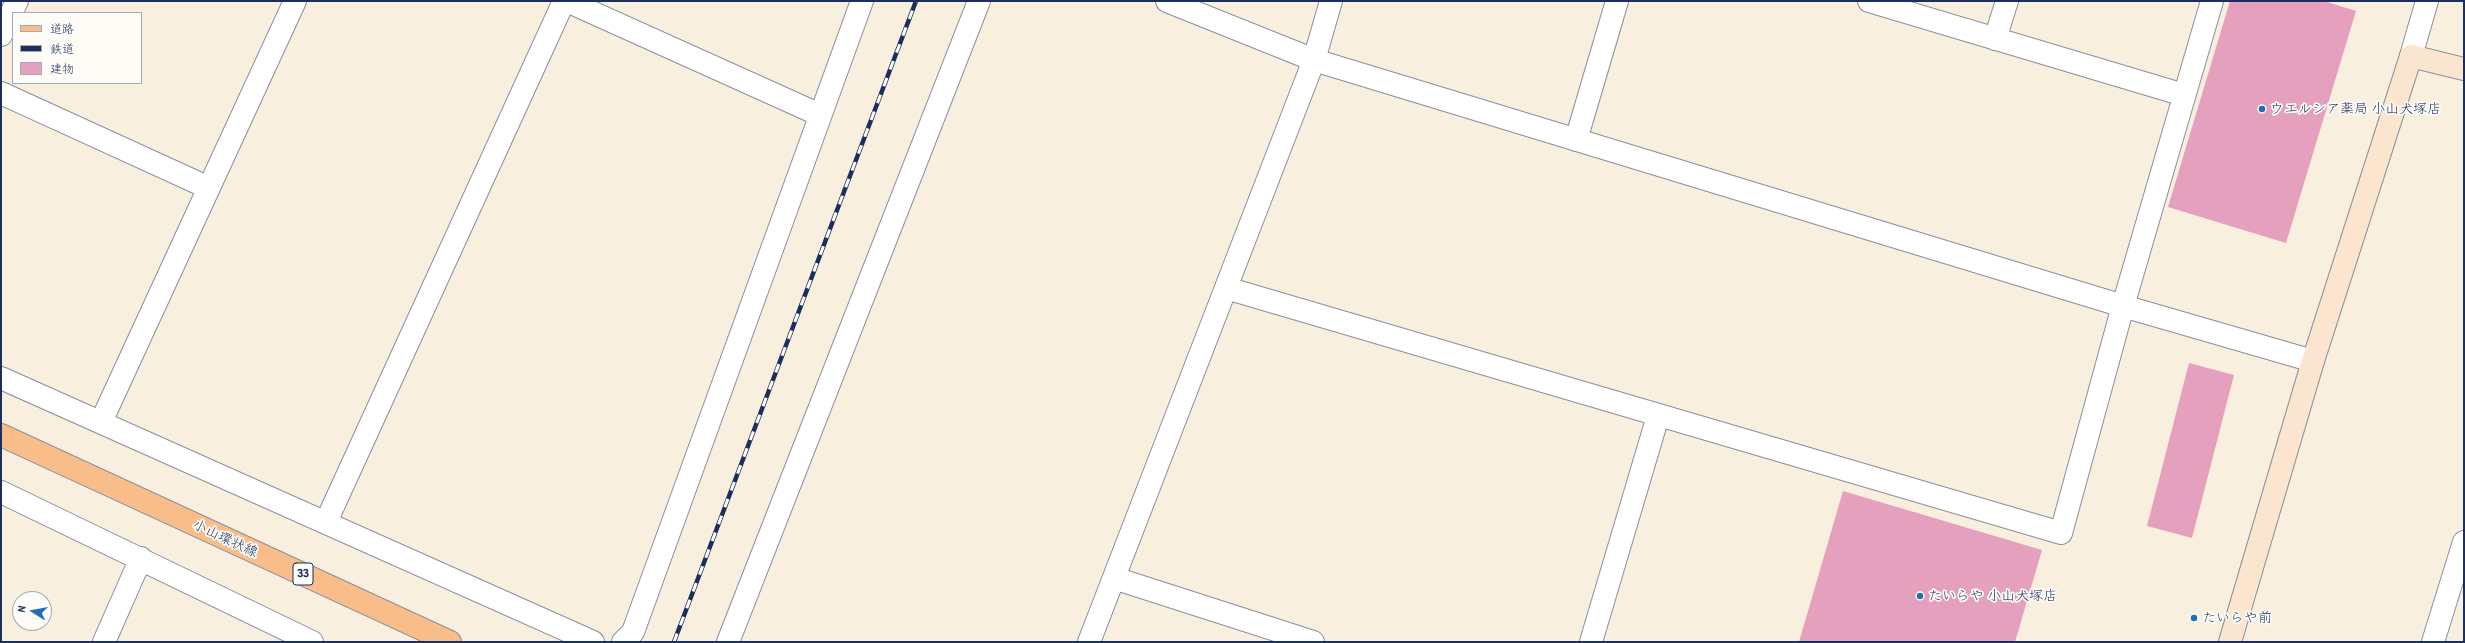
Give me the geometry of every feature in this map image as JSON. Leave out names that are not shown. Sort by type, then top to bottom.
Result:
[{"type":"main road","name":"小山環状線","points":[[1,435],[450,642]]},
{"type":"street","points":[[1,35],[17,1]]},
{"type":"street","points":[[101,422],[295,1]]},
{"type":"street","points":[[326,522],[564,1]]},
{"type":"street","points":[[567,1],[820,115]]},
{"type":"street","points":[[623,642],[633,632],[636,624],[862,1]]},
{"type":"street","points":[[728,642],[979,1]]},
{"type":"street","points":[[1167,1],[1314,60],[2123,306],[2313,361]]},
{"type":"street","points":[[1089,642],[1314,60],[1331,1]]},
{"type":"street","points":[[1576,140],[1617,1]]},
{"type":"street","points":[[1869,1],[2184,95]]},
{"type":"street","points":[[1995,39],[2007,1]]},
{"type":"street","points":[[1226,288],[2061,533],[2123,306],[2212,1]]},
{"type":"street","points":[[2230,642],[2313,361],[2412,56],[2427,1]]},
{"type":"street","points":[[2412,56],[2464,69]]},
{"type":"street","points":[[1,93],[209,188]]},
{"type":"street","points":[[1,378],[593,642]]},
{"type":"street","points":[[1591,642],[1658,416]]},
{"type":"street","points":[[1,492],[141,558],[312,642]]},
{"type":"street","points":[[2433,642],[2464,542]]},
{"type":"street","points":[[104,642],[141,558]]},
{"type":"street","points":[[1114,578],[1313,642]]},
{"type":"building","name":"ウエルシア薬局 小山犬塚店","points":[[2230,1],[2324,1],[2356,11],[2286,243],[2168,207]]},
{"type":"building","points":[[2189,363],[2234,375],[2192,538],[2147,526]]},
{"type":"building","name":"たいらや 小山犬塚店","points":[[1843,491],[2042,550],[2015,642],[1799,642]]},
{"type":"railway","points":[[674,642],[916,1]]},
{"type":"place","name":"ウエルシア薬局 小山犬塚店","points":[[2262,109]]},
{"type":"place","name":"たいらや 小山犬塚店","points":[[1920,596]]},
{"type":"place","name":"たいらや前","points":[[2194,618]]}]
